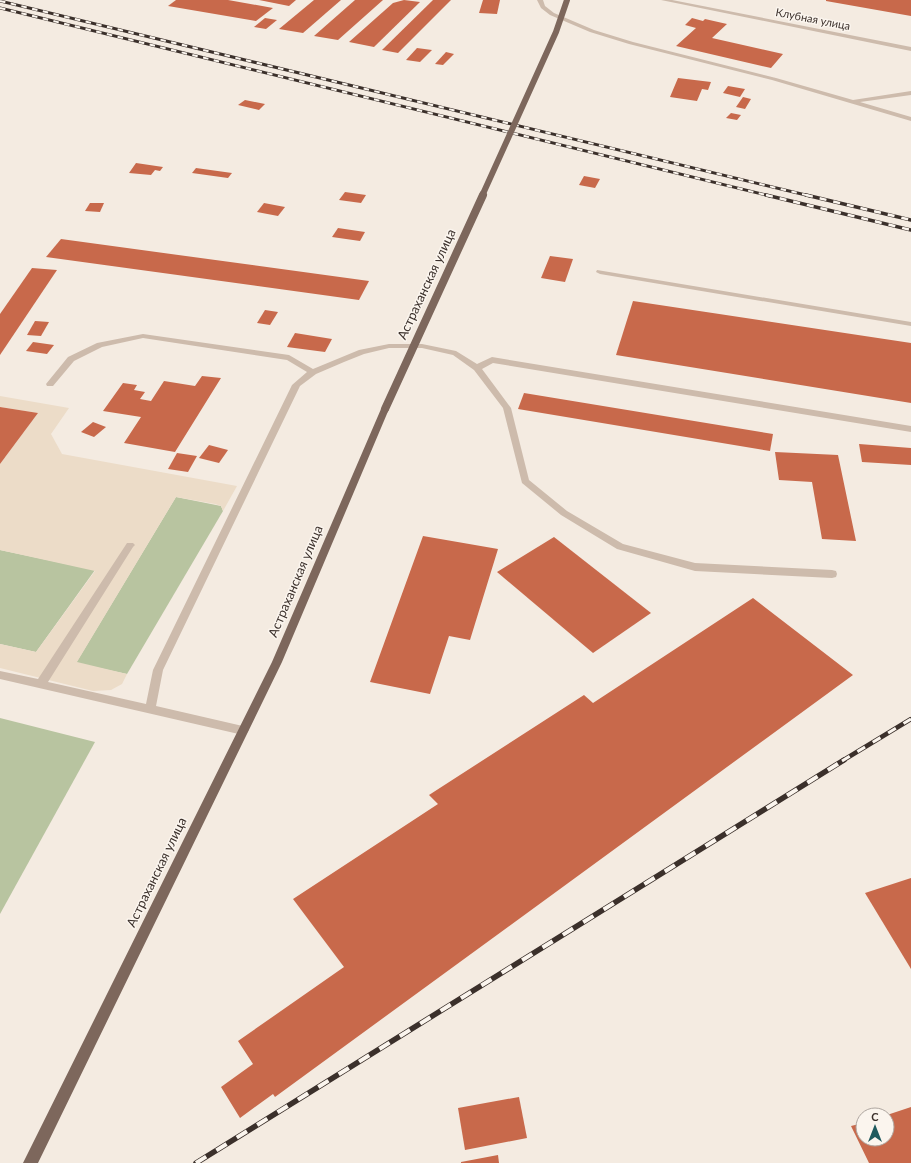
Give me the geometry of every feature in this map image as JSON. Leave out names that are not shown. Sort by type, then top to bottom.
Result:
[{"type":"main road","name":"Астраханская улица","points":[[30,1163],[277,662],[385,410],[556,32],[566,0]]},
{"type":"street","points":[[540,0],[543,7],[552,14],[592,31],[631,44],[774,79],[911,119]]},
{"type":"street","name":"Клубная улица","points":[[664,0],[911,49]]},
{"type":"street","points":[[851,101],[911,93]]},
{"type":"street","points":[[600,272],[911,324]]},
{"type":"street","points":[[50,384],[71,359],[100,345],[143,336],[289,358],[313,372]]},
{"type":"street","points":[[150,709],[158,670],[296,385],[313,372],[362,352],[389,346],[422,346],[456,353],[477,368],[507,408],[525,482],[564,513],[620,547],[695,567],[832,574]]},
{"type":"street","points":[[477,368],[492,360],[911,429]]},
{"type":"street","points":[[41,684],[130,545]]},
{"type":"street","points":[[0,675],[243,730]]},
{"type":"green space","points":[[176,497],[221,506],[223,511],[127,674],[76,663]]},
{"type":"green space","points":[[0,550],[95,570],[36,652],[0,644]]},
{"type":"green space","points":[[0,718],[95,742],[0,914]]},
{"type":"shaded area","points":[[0,396],[69,408],[51,434],[62,454],[237,486],[223,511],[221,506],[215,504],[176,497],[77,662],[127,674],[122,684],[111,690],[93,691],[0,668],[0,644],[36,652],[95,571],[0,550],[0,464],[38,413],[0,407]]},
{"type":"building","points":[[176,0],[228,0],[273,8],[256,21],[168,6]]},
{"type":"building","points":[[259,0],[296,0],[289,6]]},
{"type":"building","points":[[314,0],[341,0],[303,33],[279,29]]},
{"type":"building","points":[[355,0],[383,0],[338,40],[314,36]]},
{"type":"building","points":[[404,0],[420,2],[374,47],[349,42],[393,3]]},
{"type":"building","points":[[433,0],[451,0],[398,53],[382,50]]},
{"type":"building","points":[[483,0],[500,0],[497,14],[479,13]]},
{"type":"building","points":[[911,0],[911,16],[826,1]]},
{"type":"building","points":[[265,18],[277,20],[266,29],[254,27]]},
{"type":"building","points":[[692,18],[703,21],[705,19],[727,24],[712,38],[783,54],[771,68],[676,46],[696,28],[685,25]]},
{"type":"building","points":[[417,48],[432,50],[420,62],[406,60]]},
{"type":"building","points":[[446,52],[454,54],[443,65],[435,64]]},
{"type":"building","points":[[678,78],[711,82],[708,90],[702,89],[697,101],[670,97]]},
{"type":"building","points":[[728,86],[745,89],[740,97],[723,93]]},
{"type":"building","points":[[743,97],[751,99],[745,109],[736,107]]},
{"type":"building","points":[[245,100],[265,104],[259,110],[238,105]]},
{"type":"building","points":[[731,113],[741,115],[737,120],[726,118]]},
{"type":"building","points":[[136,163],[163,167],[160,171],[155,170],[151,175],[129,173]]},
{"type":"building","points":[[196,168],[232,173],[228,178],[192,173]]},
{"type":"building","points":[[584,176],[600,179],[595,188],[579,185]]},
{"type":"building","points":[[345,192],[366,195],[361,203],[339,200]]},
{"type":"building","points":[[90,203],[104,203],[100,212],[85,211]]},
{"type":"building","points":[[264,203],[285,207],[278,216],[257,212]]},
{"type":"building","points":[[338,228],[365,232],[360,241],[332,237]]},
{"type":"building","points":[[61,239],[369,281],[359,300],[46,257]]},
{"type":"building","points":[[550,256],[573,259],[565,282],[541,278]]},
{"type":"building","points":[[32,268],[57,270],[0,355],[0,314]]},
{"type":"building","points":[[633,301],[911,343],[911,403],[616,355]]},
{"type":"building","points":[[265,310],[278,312],[270,325],[257,323]]},
{"type":"building","points":[[35,321],[49,322],[41,336],[27,335]]},
{"type":"building","points":[[295,333],[332,339],[325,352],[287,347]]},
{"type":"building","points":[[33,342],[54,345],[47,354],[26,351]]},
{"type":"building","points":[[202,376],[221,378],[175,452],[124,443],[141,417],[103,411],[123,383],[137,385],[134,390],[145,392],[140,399],[151,401],[164,381],[195,386]]},
{"type":"building","points":[[524,393],[773,434],[770,451],[518,409]]},
{"type":"building","points":[[0,407],[38,413],[0,464]]},
{"type":"building","points":[[93,422],[106,427],[94,437],[81,432]]},
{"type":"building","points":[[859,444],[911,448],[911,465],[862,462]]},
{"type":"building","points":[[209,445],[228,450],[219,463],[199,458]]},
{"type":"building","points":[[775,452],[838,455],[856,541],[822,539],[812,482],[779,480]]},
{"type":"building","points":[[177,453],[197,456],[188,472],[168,469]]},
{"type":"building","points":[[423,536],[498,549],[470,640],[449,636],[430,694],[370,682]]},
{"type":"building","points":[[554,537],[651,613],[593,653],[497,572]]},
{"type":"building","points":[[753,598],[853,675],[275,1097],[273,1094],[240,1118],[221,1087],[253,1064],[238,1041],[344,967],[293,899],[438,804],[429,795],[584,695],[593,703]]},
{"type":"building","points":[[911,878],[911,969],[865,893]]},
{"type":"building","points":[[519,1097],[527,1138],[465,1150],[458,1108]]},
{"type":"building","points":[[911,1107],[911,1163],[869,1163],[861,1147],[895,1147],[895,1112]]},
{"type":"building","points":[[855,1125],[855,1134],[851,1126]]},
{"type":"building","points":[[498,1155],[499,1163],[461,1163],[461,1162]]},
{"type":"railway","points":[[0,1],[810,196]]},
{"type":"railway","points":[[0,8],[770,196]]},
{"type":"railway","points":[[766,195],[911,230]]},
{"type":"railway","points":[[806,195],[911,220]]},
{"type":"railway","points":[[842,761],[911,719]]},
{"type":"railway","points":[[196,1163],[844,760]]}]
